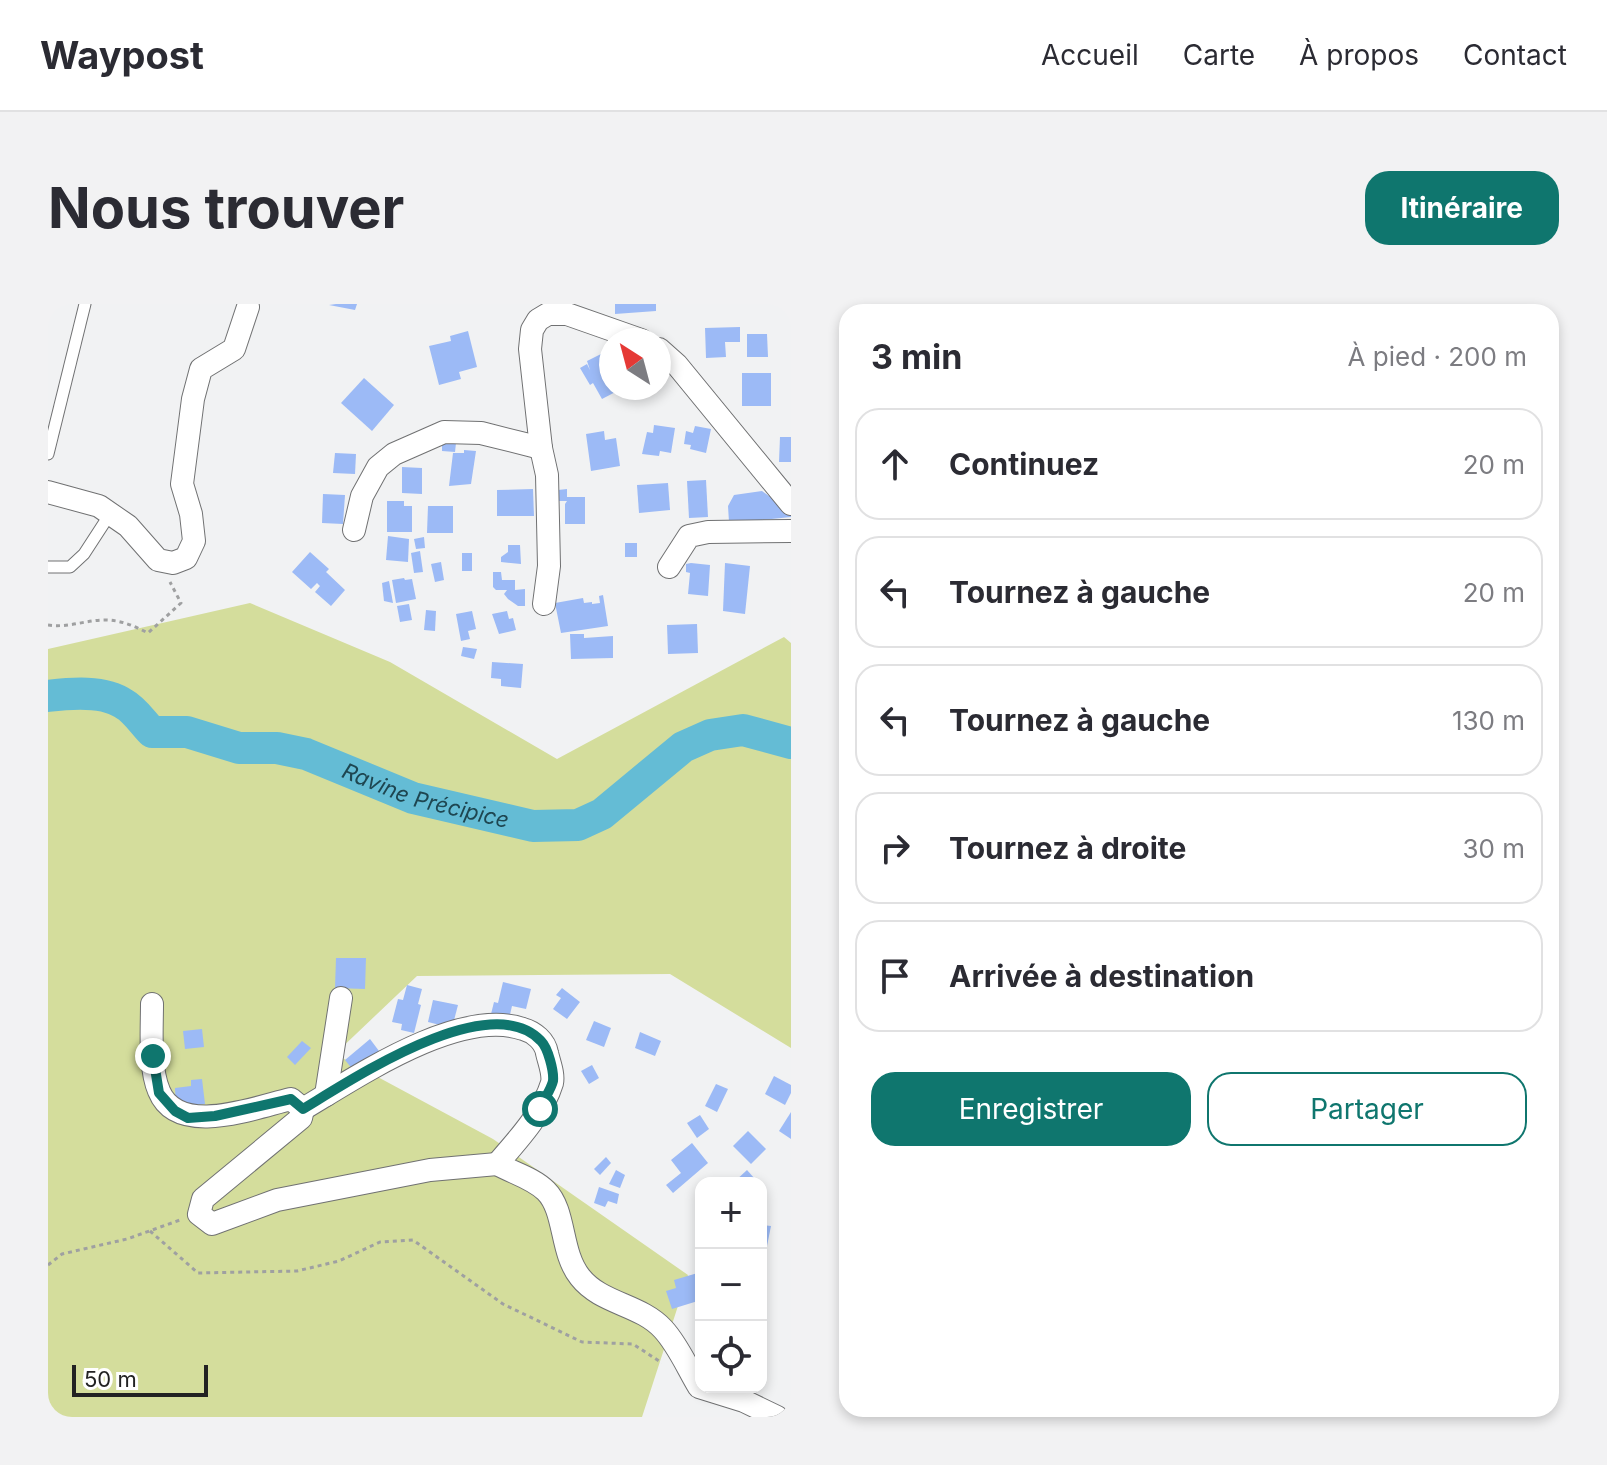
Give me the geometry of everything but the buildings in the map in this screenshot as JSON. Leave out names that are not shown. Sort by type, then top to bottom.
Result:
[{"type":"street","points":[[48,492],[99,506],[128,526],[158,560],[173,563],[186,558],[194,541],[191,514],[182,484],[193,399],[201,369],[234,349],[248,307]]},
{"type":"street","points":[[544,604],[549,566],[547,475],[530,349],[532,330],[538,320],[548,314],[567,314],[607,328]]},
{"type":"street","points":[[671,360],[791,504]]},
{"type":"street","points":[[354,530],[362,496],[378,467],[394,454],[444,432],[481,433],[541,448]]},
{"type":"street","points":[[669,567],[689,536],[708,532],[791,531]]},
{"type":"street","points":[[326,1095],[341,998]]},
{"type":"street","points":[[152,1004],[153,1056],[159,1093],[175,1111],[188,1118],[215,1116],[291,1099],[303,1109]]},
{"type":"street","points":[[497,1164],[540,1109],[553,1080],[546,1046],[532,1032],[506,1023],[464,1028],[424,1041],[303,1109],[301,1118],[203,1199],[199,1214],[212,1224],[277,1200],[430,1170],[497,1164],[537,1183],[548,1193],[555,1203],[567,1254],[580,1278],[603,1297],[641,1313],[663,1329],[699,1387],[744,1401],[777,1417]]},
{"type":"lane","points":[[48,454],[85,304]]},
{"type":"lane","points":[[48,567],[70,567],[84,554],[110,514]]},
{"type":"path","points":[[48,625],[61,627],[105,620],[126,622],[148,633],[181,603],[158,560]]},
{"type":"path","points":[[48,1265],[62,1254],[150,1231],[199,1214]]},
{"type":"path","points":[[150,1231],[198,1273],[297,1271],[339,1261],[380,1242],[413,1240],[503,1304],[582,1342],[633,1344],[672,1370]]},
{"type":"green space","points":[[250,603],[390,662],[557,759],[784,637],[791,643],[791,1048],[670,974],[417,976],[335,1054],[493,1139],[688,1275],[642,1417],[48,1417],[48,649]]},
{"type":"waterway","name":"Ravine Précipice","points":[[48,696],[107,696],[128,707],[152,732],[187,732],[239,748],[277,748],[306,754],[413,798],[533,826],[578,825],[602,814],[683,747],[710,735],[743,730],[791,743]]},
{"type":"route","points":[[153,1056],[159,1093],[175,1111],[188,1118],[215,1116],[291,1099],[303,1109],[424,1041],[464,1028],[506,1023],[532,1032],[546,1046],[553,1080],[540,1109]]}]
